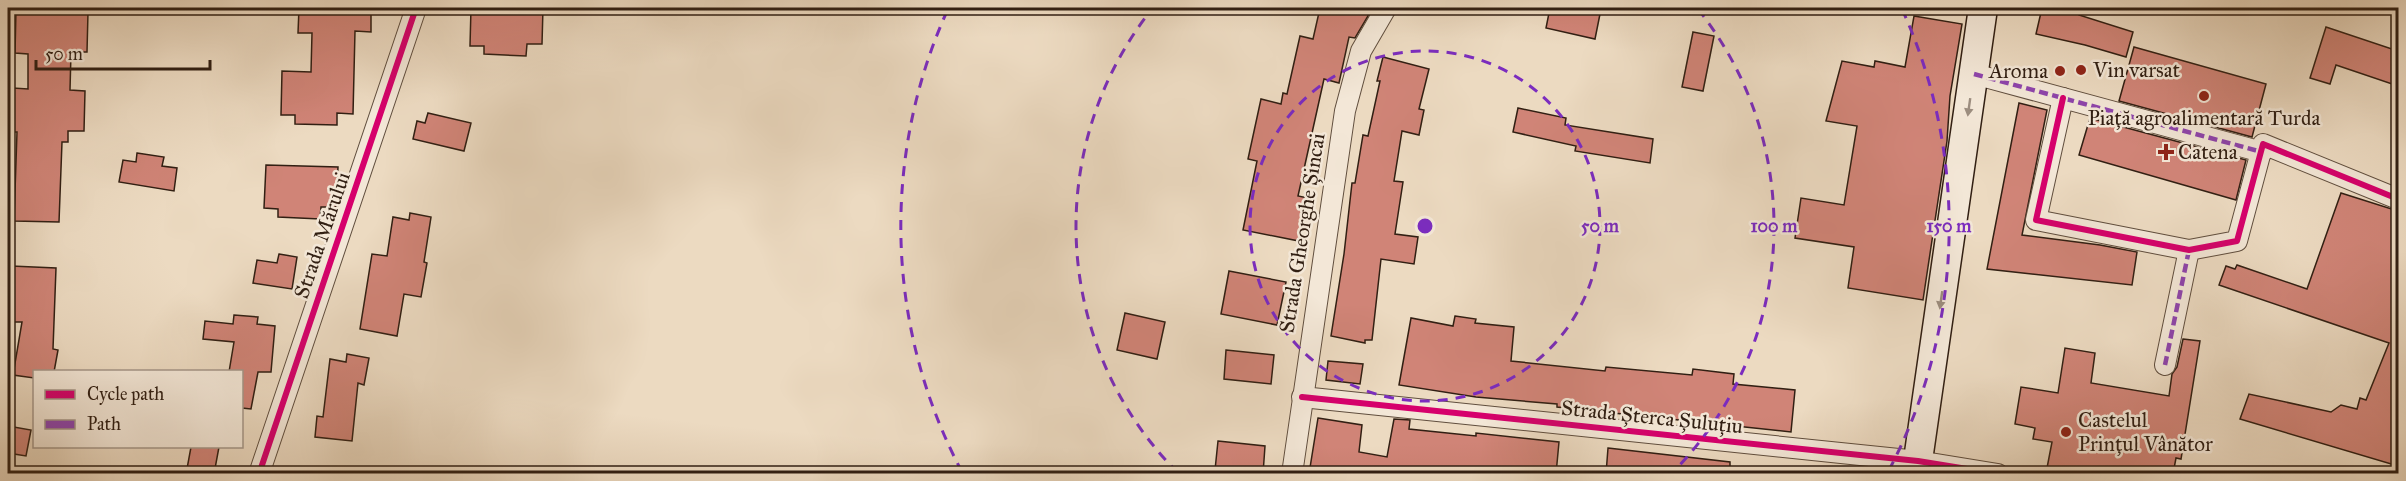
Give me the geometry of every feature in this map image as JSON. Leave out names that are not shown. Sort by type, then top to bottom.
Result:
[{"type":"main road","points":[[1917,467],[1983,8]]},
{"type":"street","name":"Strada Mărului","points":[[259,474],[416,8]]},
{"type":"street","name":"Strada Gheorghe Șincai","points":[[1292,474],[1345,111],[1361,51],[1386,8]]},
{"type":"street","points":[[1974,74],[2262,152]]},
{"type":"street","points":[[2063,98],[2036,220],[2189,250],[2237,241],[2263,144],[2398,200]]},
{"type":"street","points":[[2164,365],[2189,250]]},
{"type":"street","name":"Strada Șterca Șuluțiu","points":[[1302,397],[1917,467],[1998,474]]},
{"type":"building","points":[[299,8],[371,8],[371,32],[355,31],[353,114],[337,113],[337,125],[295,124],[295,115],[281,115],[282,71],[311,72],[312,33],[298,33]]},
{"type":"building","points":[[471,8],[543,8],[542,44],[527,44],[526,56],[484,54],[484,46],[470,46]]},
{"type":"building","points":[[1320,8],[1369,8],[1368,16],[1355,38],[1349,37],[1339,83],[1324,79],[1298,196],[1308,198],[1299,241],[1243,230],[1257,161],[1248,159],[1261,99],[1281,104],[1283,93],[1287,94],[1300,36],[1313,39]]},
{"type":"building","points":[[1550,8],[1570,8],[1600,14],[1595,39],[1546,28]]},
{"type":"building","points":[[2042,8],[2080,8],[2079,15],[2133,32],[2126,57],[2036,34]]},
{"type":"building","points":[[16,10],[88,12],[87,52],[71,52],[70,90],[85,91],[84,131],[68,131],[68,142],[62,142],[59,222],[14,221],[17,132],[11,132],[13,88],[28,89],[28,54],[15,53]]},
{"type":"building","points":[[1914,16],[1962,24],[1950,96],[1947,141],[1923,300],[1848,288],[1854,247],[1795,238],[1801,198],[1844,205],[1857,126],[1826,121],[1842,61],[1874,67],[1875,61],[1905,67]]},
{"type":"building","points":[[2326,27],[2398,51],[2398,86],[2336,65],[2330,84],[2310,78]]},
{"type":"building","points":[[1693,32],[1714,36],[1703,91],[1682,87]]},
{"type":"building","points":[[2134,47],[2266,84],[2252,137],[2119,101]]},
{"type":"building","points":[[1383,57],[1429,69],[1419,109],[1424,110],[1419,135],[1402,131],[1394,181],[1403,182],[1395,234],[1418,237],[1414,264],[1381,259],[1372,340],[1365,340],[1365,343],[1331,336],[1352,183],[1355,183],[1363,135],[1368,136]]},
{"type":"building","points":[[2019,103],[2047,110],[2022,235],[2137,252],[2132,285],[1987,269]]},
{"type":"building","points":[[1518,108],[1566,118],[1565,125],[1653,139],[1650,163],[1575,151],[1576,146],[1513,132]]},
{"type":"building","points":[[428,113],[471,123],[464,151],[413,139],[417,121],[425,123]]},
{"type":"building","points":[[2090,118],[2246,160],[2236,200],[2079,155]]},
{"type":"building","points":[[137,153],[164,157],[162,166],[177,168],[174,191],[119,182],[123,160],[136,162]]},
{"type":"building","points":[[266,165],[338,167],[336,207],[321,207],[320,219],[278,217],[278,209],[264,208]]},
{"type":"building","points":[[2341,193],[2398,211],[2398,466],[2240,419],[2249,394],[2331,412],[2341,405],[2357,409],[2360,398],[2366,400],[2389,343],[2219,285],[2226,266],[2235,269],[2237,265],[2307,289]]},
{"type":"building","points":[[410,213],[431,217],[421,297],[404,294],[397,336],[360,329],[372,254],[387,256],[393,217],[409,220]]},
{"type":"building","points":[[279,254],[297,257],[292,289],[253,283],[257,260],[277,263]]},
{"type":"building","points":[[11,266],[56,268],[53,349],[58,350],[54,370],[33,370],[33,378],[13,375],[22,322],[9,322]]},
{"type":"building","points":[[1229,271],[1286,282],[1277,325],[1221,314]]},
{"type":"building","points":[[1125,313],[1165,322],[1157,359],[1117,350]]},
{"type":"building","points":[[234,315],[258,317],[257,324],[275,326],[271,372],[258,372],[251,409],[243,408],[243,370],[229,370],[234,342],[203,339],[205,321],[233,324]]},
{"type":"building","points":[[1455,316],[1476,319],[1475,323],[1514,327],[1511,361],[1605,371],[1606,367],[1692,375],[1693,369],[1734,374],[1733,384],[1795,390],[1791,432],[1557,407],[1557,404],[1476,397],[1399,385],[1411,318],[1453,326]]},
{"type":"building","points":[[2183,339],[2200,341],[2181,459],[2176,458],[2173,474],[2109,474],[2087,469],[2086,474],[2082,474],[2047,468],[2052,442],[2033,439],[2035,428],[2015,424],[2021,387],[2058,393],[2065,348],[2095,353],[2091,383],[2169,396],[2172,374],[2177,367]]},
{"type":"building","points":[[1226,350],[1274,355],[1271,384],[1224,379]]},
{"type":"building","points":[[347,354],[369,358],[364,385],[358,383],[352,441],[315,437],[317,416],[323,417],[330,359],[346,362]]},
{"type":"building","points":[[1328,361],[1363,364],[1360,384],[1326,380]]},
{"type":"building","points":[[1318,418],[1362,425],[1359,452],[1387,457],[1394,419],[1410,420],[1409,429],[1559,442],[1556,474],[1309,474]]},
{"type":"building","points":[[8,426],[31,430],[26,456],[8,453]]},
{"type":"building","points":[[1218,441],[1265,446],[1263,474],[1215,470]]},
{"type":"building","points":[[191,448],[219,448],[214,474],[186,474]]},
{"type":"building","points":[[1608,448],[1730,462],[1730,474],[1606,474]]},
{"type":"marked path","points":[[1974,74],[2262,152]]},
{"type":"marked path","points":[[2165,365],[2189,250]]},
{"type":"cycle path","points":[[259,474],[416,8]]},
{"type":"cycle path","points":[[2063,98],[2036,220],[2189,250],[2237,241],[2263,144],[2398,199]]},
{"type":"cycle path","points":[[1302,397],[1918,461],[1998,474]]},
{"type":"place","name":"Vin varsat","points":[[2081,70]]},
{"type":"place","name":"Aroma","points":[[2060,71]]},
{"type":"place","name":"Piață agroalimentară Turda","points":[[2204,96]]},
{"type":"place","name":"Catena","points":[[2166,152]]},
{"type":"place","name":"Castelul Prințul Vânător","points":[[2066,432]]}]
